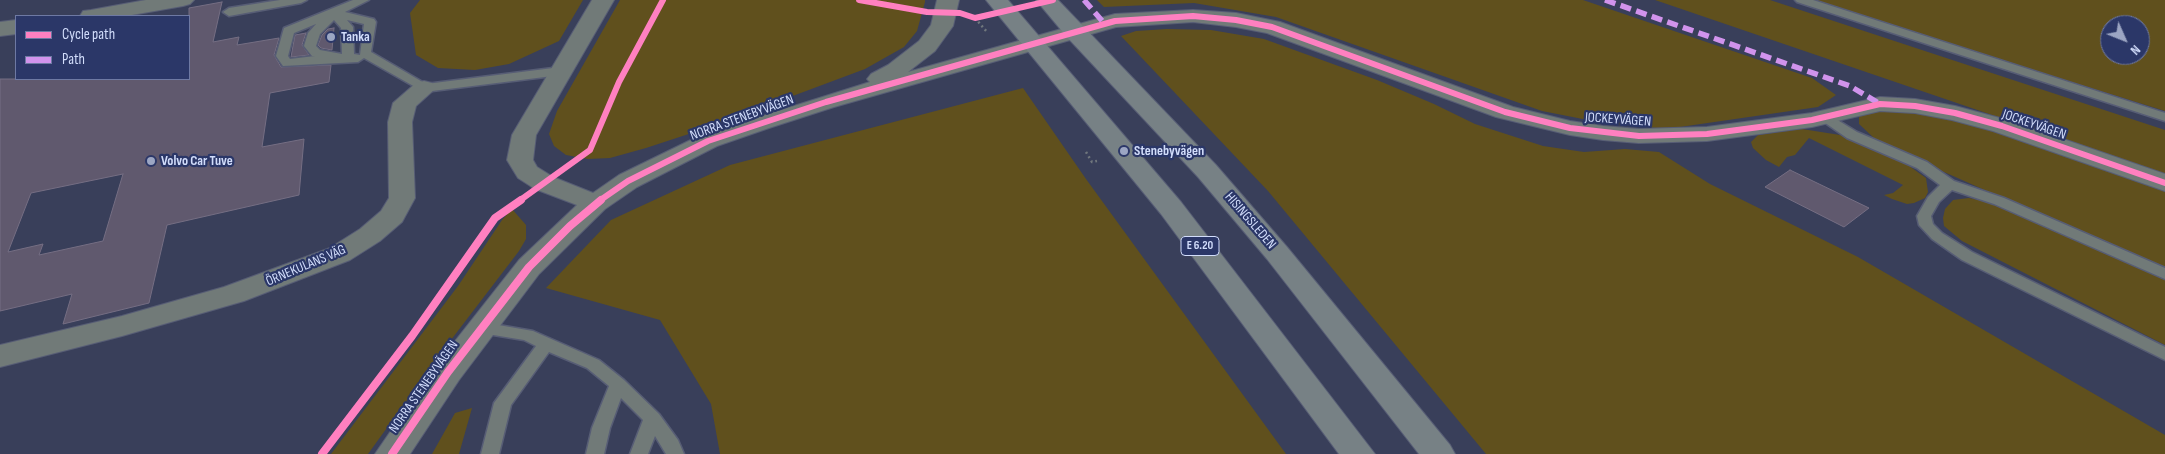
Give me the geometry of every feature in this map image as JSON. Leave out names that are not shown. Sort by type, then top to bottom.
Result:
[{"type":"highway","name":"E 6.20","points":[[997,0],[1171,208],[1358,454]]},
{"type":"highway","name":"HISINGSLEDEN","points":[[1048,0],[1075,32],[1220,186],[1277,253],[1438,454]]},
{"type":"street","points":[[97,15],[183,0]]},
{"type":"street","points":[[596,203],[544,183],[527,172],[520,160],[524,135],[603,0]]},
{"type":"street","points":[[846,96],[896,70],[927,46],[942,26],[948,0]]},
{"type":"street","name":"JOCKEYVÄGEN","points":[[1075,32],[1104,23],[1157,17],[1193,16],[1263,25],[1310,39],[1505,112],[1570,128],[1603,133],[1639,136],[1707,134],[1826,117],[1880,104],[1915,106],[2002,126],[2165,183]]},
{"type":"street","points":[[0,29],[15,27]]},
{"type":"street","name":"NORRA STENEBYVÄGEN","points":[[392,454],[448,372],[529,267],[596,203],[628,181],[658,164],[708,141],[846,96],[1075,32]]},
{"type":"street","name":"ÖRNEKULANS VÄG","points":[[0,356],[122,326],[234,294],[340,254],[370,234],[392,216],[402,198],[400,122],[405,104],[424,88]]},
{"type":"lane","points":[[229,12],[301,0]]},
{"type":"lane","points":[[348,58],[288,63],[282,56],[288,31],[363,0]]},
{"type":"lane","points":[[1801,0],[2165,117]]},
{"type":"lane","points":[[334,13],[314,33],[310,46],[316,53],[375,60]]},
{"type":"lane","points":[[334,13],[347,27],[348,58]]},
{"type":"lane","points":[[334,13],[370,22],[365,54],[424,88],[561,71]]},
{"type":"lane","points":[[1826,117],[1852,135],[1922,165],[1949,184],[1999,201],[2165,274]]},
{"type":"lane","points":[[1949,184],[1934,200],[1924,216],[1926,225],[1937,236],[1967,256],[2165,354]]},
{"type":"lane","points":[[482,328],[527,335],[593,364],[618,384],[653,419],[672,445],[675,454]]},
{"type":"lane","points":[[490,454],[503,403],[546,344]]},
{"type":"lane","points":[[595,454],[601,428],[618,384]]},
{"type":"lane","points":[[639,454],[653,419]]},
{"type":"shaded area","points":[[420,0],[583,0],[559,41],[509,64],[475,70],[438,68],[416,55],[410,13]]},
{"type":"shaded area","points":[[620,0],[925,0],[925,2],[917,31],[904,47],[865,69],[707,128],[646,148],[610,158],[588,159],[566,155],[554,146],[549,134],[557,111]]},
{"type":"shaded area","points":[[1097,0],[1583,0],[1812,78],[1836,95],[1818,107],[1666,129],[1598,122],[1542,111],[1276,17],[1194,3],[1104,7]]},
{"type":"shaded area","points":[[1655,0],[1770,0],[2165,130],[2165,174]]},
{"type":"shaded area","points":[[1813,0],[2165,0],[2165,111],[1969,50]]},
{"type":"shaded area","points":[[1167,29],[1211,30],[1264,39],[1377,80],[1475,124],[1543,146],[1584,152],[1625,149],[1659,152],[1710,184],[1858,257],[2165,435],[2165,454],[1486,454],[1268,191],[1121,36],[1136,31]]},
{"type":"shaded area","points":[[1023,88],[1086,179],[1286,454],[720,454],[711,404],[660,320],[546,288],[611,220],[730,165]]},
{"type":"shaded area","points":[[1893,110],[1950,116],[2165,188],[2165,270],[1935,168],[1874,138],[1859,124],[1859,117],[1865,113]]},
{"type":"shaded area","points":[[1802,129],[1840,135],[1898,158],[1926,178],[1928,192],[1925,198],[1907,204],[1884,195],[1893,193],[1903,185],[1809,138],[1795,155],[1787,157],[1779,167],[1766,160],[1753,148],[1751,142],[1758,135]]},
{"type":"shaded area","points":[[1969,198],[1992,203],[2165,279],[2165,345],[1962,241],[1944,226],[1943,218],[1945,209],[1953,200]]},
{"type":"shaded area","points":[[512,209],[526,225],[526,239],[519,251],[441,353],[368,454],[331,454],[458,286],[502,220]]},
{"type":"shaded area","points":[[472,408],[459,454],[432,454],[455,413]]},
{"type":"building","name":"Volvo Car Tuve","points":[[222,2],[213,42],[239,37],[237,45],[279,38],[274,55],[281,67],[331,65],[329,82],[270,93],[262,147],[304,139],[299,195],[167,225],[149,303],[63,324],[72,294],[0,311],[0,79],[190,80],[189,8]],"holes":[[[123,174],[103,241],[39,255],[43,244],[8,252],[31,193]]]},
{"type":"building","points":[[334,28],[332,50],[321,48],[318,45],[322,35],[328,29]]},
{"type":"building","points":[[306,33],[302,45],[309,55],[291,57],[295,35]]},
{"type":"building","points":[[1790,170],[1869,208],[1844,227],[1765,187]]},
{"type":"marked path","points":[[1084,0],[1104,23]]},
{"type":"marked path","points":[[1605,0],[1850,86],[1880,104]]},
{"type":"cycle path","points":[[322,454],[412,336],[495,218],[590,150],[619,82],[663,0]]},
{"type":"cycle path","points":[[859,0],[927,12],[960,13],[975,18],[1053,0]]},
{"type":"cycle path","points":[[392,454],[448,372],[529,267],[596,203],[628,181],[708,141],[760,123],[826,102],[1115,21],[1193,16],[1236,20],[1272,27],[1505,112],[1570,128],[1603,133],[1639,136],[1707,134],[1812,120],[1880,104],[1915,106],[1955,113],[2002,126],[2165,183]]},
{"type":"place","name":"Tanka","points":[[331,37]]},
{"type":"place","name":"Stenebyvägen","points":[[1124,151]]},
{"type":"place","name":"Volvo Car Tuve","points":[[151,161]]}]
